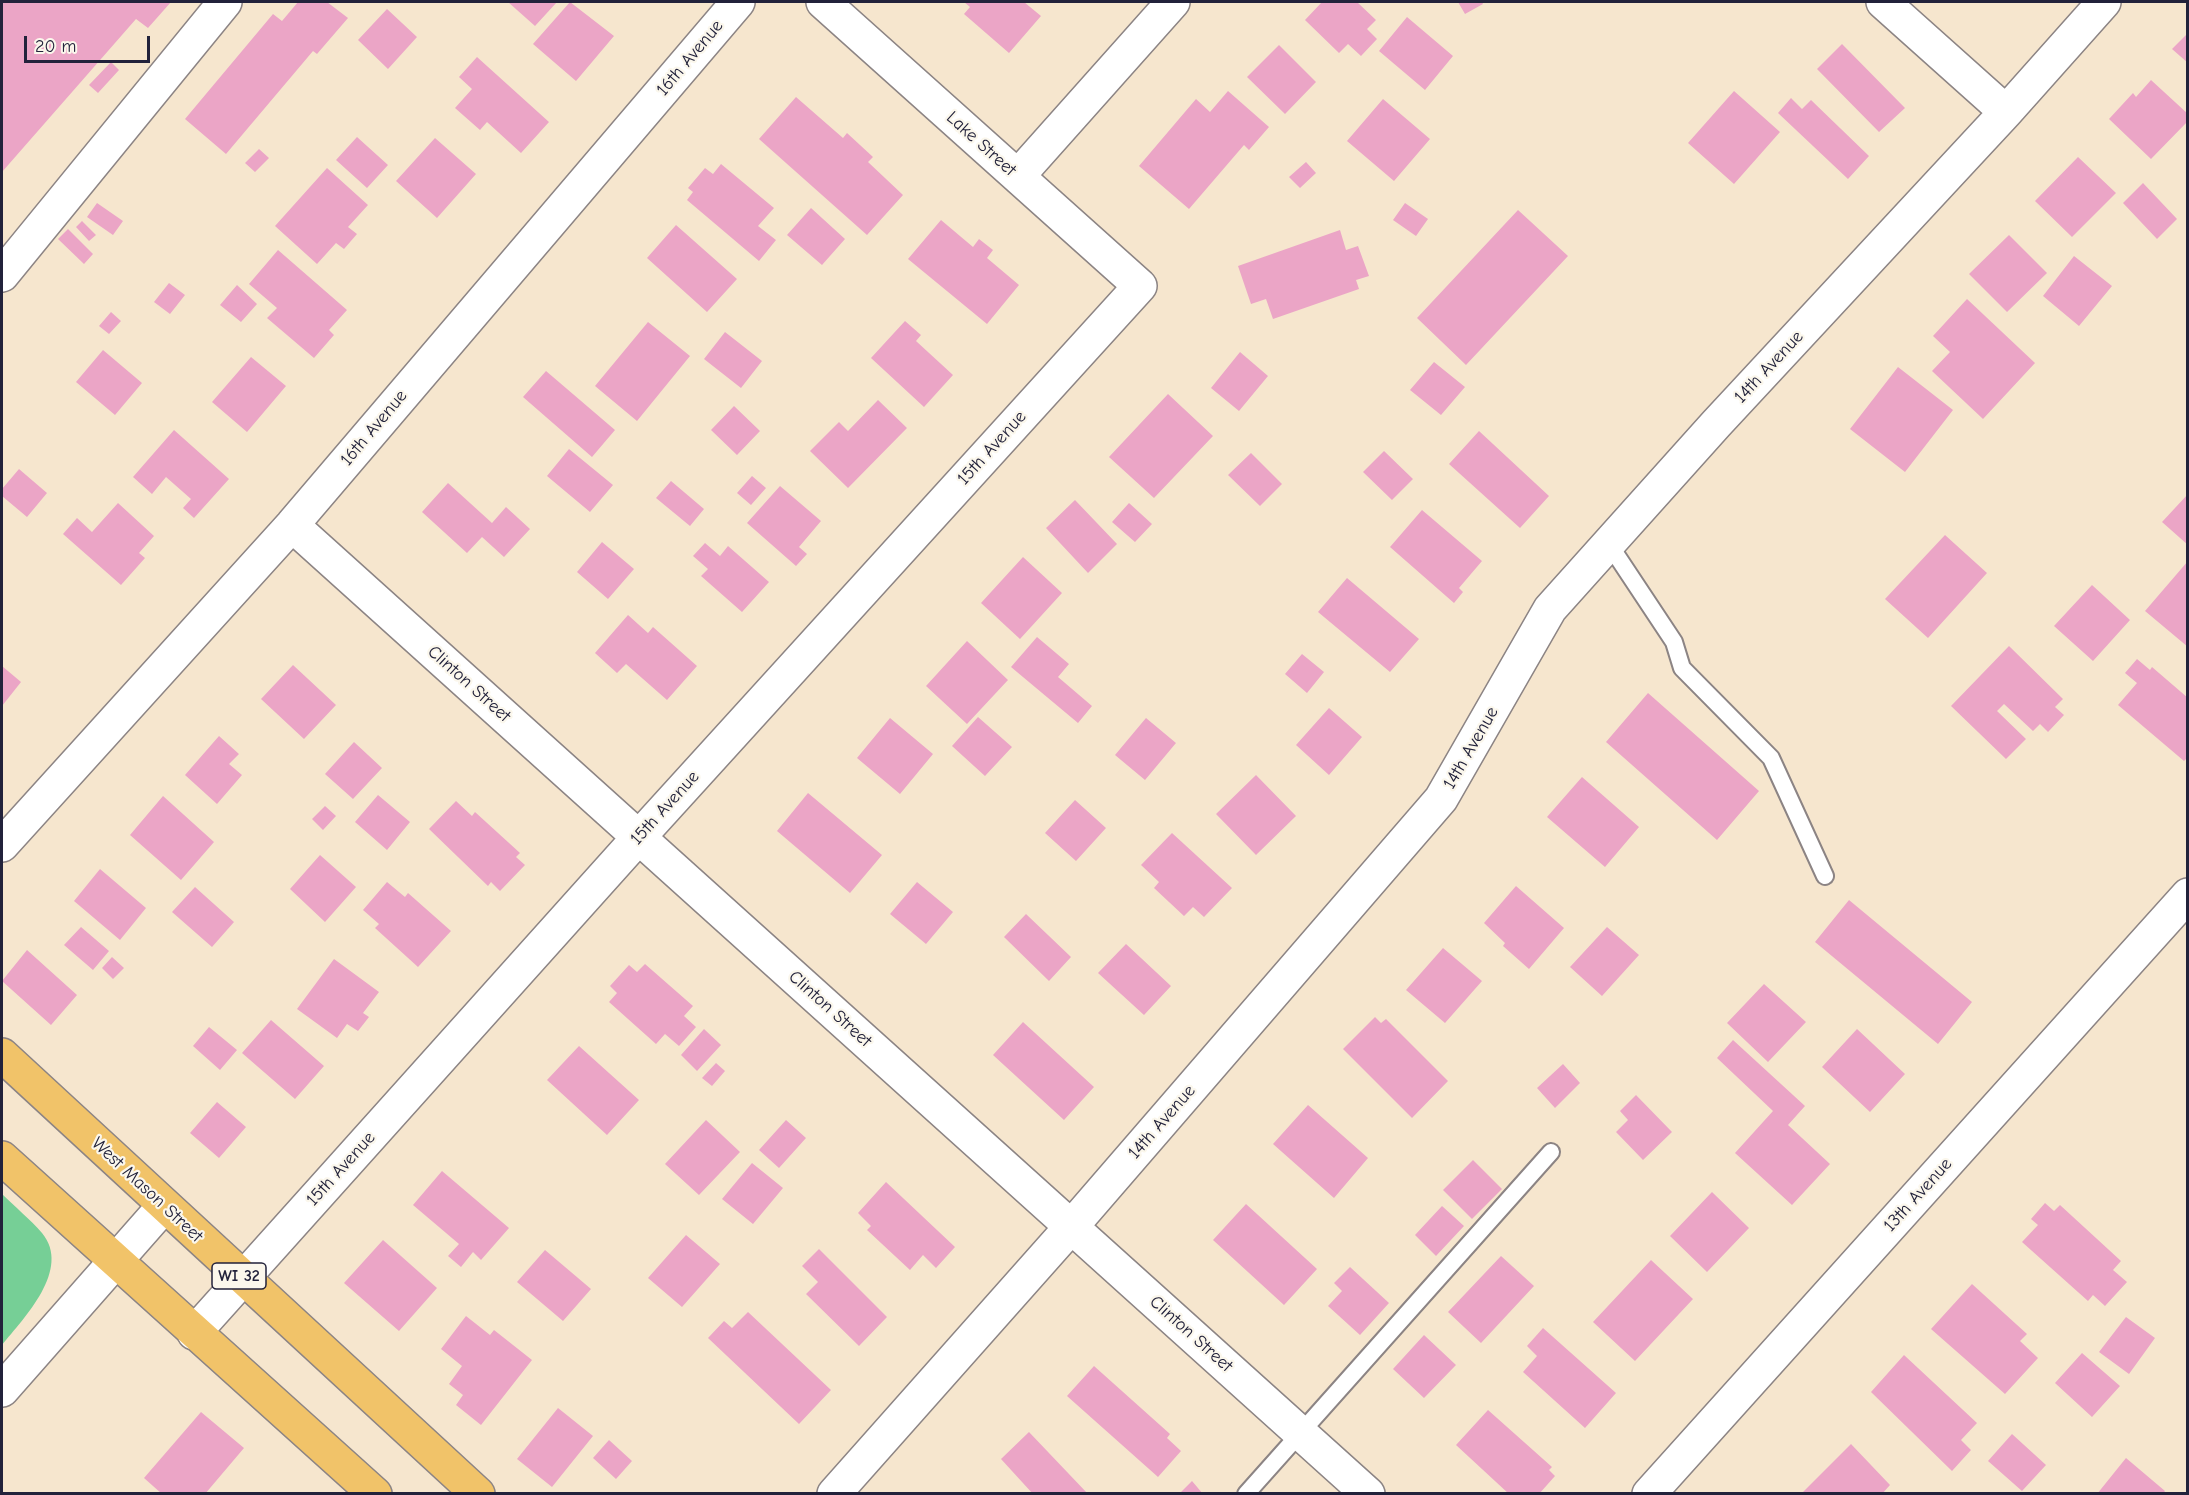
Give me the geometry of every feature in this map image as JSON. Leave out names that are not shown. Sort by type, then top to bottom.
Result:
[{"type":"main road","name":"West Mason Street","points":[[2,1055],[242,1279],[478,1494]]},
{"type":"main road","points":[[2,1158],[375,1494]]},
{"type":"street","points":[[2,275],[225,2]]},
{"type":"street","name":"16th Avenue","points":[[2,845],[292,525],[738,2]]},
{"type":"street","name":"Lake Street","points":[[823,2],[1140,286]]},
{"type":"street","points":[[1018,176],[1173,2]]},
{"type":"street","points":[[1883,2],[2006,112]]},
{"type":"street","name":"14th Avenue","points":[[834,1494],[1071,1227],[1442,799],[1550,609],[1708,432],[2006,112],[2104,2]]},
{"type":"street","name":"15th Avenue","points":[[194,1333],[639,837],[1140,286]]},
{"type":"street","name":"Clinton Street","points":[[292,525],[1368,1494]]},
{"type":"street","name":"13th Avenue","points":[[1649,1494],[2187,895]]},
{"type":"street","points":[[2,1390],[164,1206]]},
{"type":"lane","points":[[1609,544],[1674,642],[1682,668],[1771,758],[1825,876]]},
{"type":"lane","points":[[1246,1494],[1551,1152]]},
{"type":"green space","points":[[2,1194],[42,1233],[50,1247],[52,1262],[42,1292],[2,1345]]},
{"type":"building","points":[[2,2],[171,2],[148,28],[136,19],[2,172]]},
{"type":"building","points":[[298,2],[327,2],[348,18],[317,54],[313,51],[226,154],[185,119],[273,14],[282,21]]},
{"type":"building","points":[[508,2],[557,2],[535,26]]},
{"type":"building","points":[[570,2],[614,36],[576,81],[533,44]]},
{"type":"building","points":[[964,2],[1024,2],[1041,16],[1009,53],[964,14],[970,7]]},
{"type":"building","points":[[1322,2],[1357,2],[1376,20],[1367,29],[1377,39],[1361,56],[1348,44],[1339,53],[1305,20]]},
{"type":"building","points":[[1458,2],[1482,2],[1483,4],[1465,14]]},
{"type":"building","points":[[387,9],[417,37],[388,69],[358,40]]},
{"type":"building","points":[[1407,17],[1453,56],[1425,90],[1379,51]]},
{"type":"building","points":[[2188,33],[2188,63],[2172,49]]},
{"type":"building","points":[[1842,44],[1905,108],[1879,132],[1817,69]]},
{"type":"building","points":[[1279,45],[1316,82],[1285,114],[1247,77]]},
{"type":"building","points":[[477,57],[549,122],[521,153],[487,122],[480,130],[455,108],[472,89],[459,77]]},
{"type":"building","points":[[111,62],[119,70],[98,93],[89,85]]},
{"type":"building","points":[[2151,80],[2188,114],[2188,121],[2151,159],[2109,119],[2133,93],[2136,97]]},
{"type":"building","points":[[1228,91],[1269,127],[1249,150],[1244,145],[1189,209],[1139,166],[1196,99],[1210,112]]},
{"type":"building","points":[[1734,91],[1780,132],[1734,184],[1688,143]]},
{"type":"building","points":[[796,97],[843,138],[847,133],[873,157],[868,162],[903,195],[867,235],[759,139]]},
{"type":"building","points":[[1791,98],[1802,109],[1811,100],[1869,156],[1848,179],[1778,113]]},
{"type":"building","points":[[1383,99],[1430,139],[1394,181],[1347,141]]},
{"type":"building","points":[[357,137],[388,165],[367,188],[336,160]]},
{"type":"building","points":[[435,138],[476,174],[437,218],[396,181]]},
{"type":"building","points":[[259,149],[269,158],[255,172],[245,163]]},
{"type":"building","points":[[2078,157],[2116,193],[2072,237],[2035,201]]},
{"type":"building","points":[[1306,162],[1316,173],[1300,188],[1289,177]]},
{"type":"building","points":[[721,164],[774,208],[758,226],[776,240],[759,261],[687,200],[693,192],[688,188],[705,168],[713,174]]},
{"type":"building","points":[[327,168],[368,205],[348,227],[357,234],[344,249],[336,243],[317,264],[275,226]]},
{"type":"building","points":[[2143,183],[2177,219],[2157,239],[2123,203]]},
{"type":"building","points":[[97,203],[123,221],[113,235],[87,217]]},
{"type":"building","points":[[1405,203],[1428,219],[1416,236],[1393,220]]},
{"type":"building","points":[[811,208],[845,239],[822,265],[787,235]]},
{"type":"building","points":[[1518,210],[1568,256],[1466,365],[1417,318]]},
{"type":"building","points":[[941,220],[973,247],[979,239],[993,250],[987,258],[1019,285],[987,324],[908,259]]},
{"type":"building","points":[[82,221],[96,235],[89,241],[76,227]]},
{"type":"building","points":[[676,225],[737,279],[707,312],[647,258]]},
{"type":"building","points":[[68,229],[93,254],[84,264],[58,239]]},
{"type":"building","points":[[1340,230],[1346,250],[1358,246],[1369,276],[1356,280],[1359,289],[1273,319],[1266,299],[1251,304],[1238,266]]},
{"type":"building","points":[[2009,235],[2047,273],[2007,312],[1969,274]]},
{"type":"building","points":[[278,250],[347,310],[329,330],[334,335],[314,358],[267,318],[277,308],[249,284]]},
{"type":"building","points":[[2074,256],[2112,286],[2079,326],[2043,296]]},
{"type":"building","points":[[169,283],[185,295],[170,314],[154,302]]},
{"type":"building","points":[[237,285],[257,304],[241,322],[220,305]]},
{"type":"building","points":[[1967,299],[2035,363],[1983,419],[1932,371],[1950,352],[1933,336]]},
{"type":"building","points":[[111,312],[121,321],[109,334],[99,326]]},
{"type":"building","points":[[905,321],[921,335],[916,341],[953,375],[924,407],[871,358]]},
{"type":"building","points":[[648,322],[690,356],[637,421],[595,386]]},
{"type":"building","points":[[725,332],[762,361],[741,388],[704,359]]},
{"type":"building","points":[[103,350],[142,383],[115,415],[76,382]]},
{"type":"building","points":[[1240,352],[1268,376],[1239,411],[1211,388]]},
{"type":"building","points":[[251,357],[286,386],[247,432],[212,402]]},
{"type":"building","points":[[1434,362],[1465,387],[1441,415],[1410,390]]},
{"type":"building","points":[[1898,367],[1953,410],[1905,472],[1850,429]]},
{"type":"building","points":[[546,371],[615,430],[592,457],[523,397]]},
{"type":"building","points":[[1168,394],[1213,436],[1154,498],[1109,457]]},
{"type":"building","points":[[878,400],[907,428],[848,488],[810,451],[839,422],[848,431]]},
{"type":"building","points":[[734,406],[760,431],[737,455],[711,430]]},
{"type":"building","points":[[174,430],[229,479],[194,518],[183,508],[191,499],[166,477],[152,494],[133,477]]},
{"type":"building","points":[[1479,431],[1549,496],[1520,528],[1449,464]]},
{"type":"building","points":[[569,449],[613,485],[590,512],[547,476]]},
{"type":"building","points":[[1384,451],[1413,479],[1392,500],[1363,472]]},
{"type":"building","points":[[1251,453],[1282,484],[1260,506],[1228,475]]},
{"type":"building","points":[[19,469],[47,493],[27,517],[2,496],[2,489]]},
{"type":"building","points":[[752,476],[766,488],[751,505],[737,493]]},
{"type":"building","points":[[671,481],[704,509],[690,526],[656,498]]},
{"type":"building","points":[[448,483],[492,523],[506,507],[530,529],[504,557],[482,537],[467,553],[422,512]]},
{"type":"building","points":[[780,486],[821,521],[799,547],[807,554],[796,566],[747,523]]},
{"type":"building","points":[[2188,494],[2188,545],[2162,522]]},
{"type":"building","points":[[1075,500],[1117,544],[1088,573],[1046,528]]},
{"type":"building","points":[[118,503],[154,536],[139,553],[145,558],[121,585],[63,534],[77,518],[92,532]]},
{"type":"building","points":[[1129,503],[1152,524],[1135,542],[1112,522]]},
{"type":"building","points":[[1422,510],[1482,561],[1459,588],[1463,592],[1454,603],[1390,547]]},
{"type":"building","points":[[1945,535],[1987,573],[1928,638],[1885,599]]},
{"type":"building","points":[[602,542],[634,569],[608,599],[577,572]]},
{"type":"building","points":[[705,543],[720,556],[728,546],[769,582],[742,612],[701,576],[708,569],[693,556]]},
{"type":"building","points":[[1023,557],[1062,593],[1020,639],[981,603]]},
{"type":"building","points":[[2188,561],[2188,647],[2145,611]]},
{"type":"building","points":[[1347,578],[1419,639],[1390,672],[1318,612]]},
{"type":"building","points":[[2092,585],[2130,620],[2093,661],[2054,626]]},
{"type":"building","points":[[628,615],[648,633],[653,627],[697,666],[667,700],[626,664],[617,673],[595,653]]},
{"type":"building","points":[[1037,637],[1069,664],[1058,677],[1092,706],[1078,723],[1011,667]]},
{"type":"building","points":[[967,641],[1008,680],[967,724],[926,686]]},
{"type":"building","points":[[2009,646],[2063,699],[2055,707],[2064,715],[2048,732],[2040,724],[2033,731],[2004,704],[1997,711],[2026,739],[2006,759],[1951,706]]},
{"type":"building","points":[[1302,654],[1324,672],[1307,693],[1285,674]]},
{"type":"building","points":[[2137,659],[2150,670],[2152,667],[2188,698],[2188,757],[2184,761],[2118,705],[2137,683],[2125,673]]},
{"type":"building","points":[[293,665],[336,705],[304,739],[261,699]]},
{"type":"building","points":[[2,666],[21,682],[2,706]]},
{"type":"building","points":[[1648,693],[1759,791],[1717,840],[1606,742]]},
{"type":"building","points":[[1329,708],[1362,737],[1329,775],[1296,745]]},
{"type":"building","points":[[978,717],[1012,747],[985,776],[952,746]]},
{"type":"building","points":[[890,718],[933,754],[900,794],[857,758]]},
{"type":"building","points":[[1146,718],[1176,743],[1145,780],[1115,755]]},
{"type":"building","points":[[219,736],[239,754],[229,764],[242,775],[217,804],[185,775]]},
{"type":"building","points":[[354,742],[382,768],[353,799],[325,774]]},
{"type":"building","points":[[1256,775],[1296,816],[1256,855],[1216,814]]},
{"type":"building","points":[[1582,777],[1639,827],[1605,867],[1547,817]]},
{"type":"building","points":[[808,793],[882,855],[850,893],[777,831]]},
{"type":"building","points":[[378,795],[410,822],[387,850],[355,822]]},
{"type":"building","points":[[163,796],[214,842],[181,880],[130,835]]},
{"type":"building","points":[[1075,800],[1106,828],[1076,861],[1045,833]]},
{"type":"building","points":[[456,801],[472,816],[475,812],[520,853],[516,857],[525,865],[500,891],[491,882],[488,886],[429,829]]},
{"type":"building","points":[[325,806],[336,816],[323,830],[312,819]]},
{"type":"building","points":[[1172,833],[1232,888],[1204,917],[1193,907],[1184,916],[1154,888],[1159,882],[1141,865]]},
{"type":"building","points":[[320,855],[356,887],[325,922],[290,889]]},
{"type":"building","points":[[100,869],[146,908],[120,940],[74,901]]},
{"type":"building","points":[[387,882],[405,897],[408,893],[451,931],[418,967],[375,928],[379,924],[363,910]]},
{"type":"building","points":[[917,882],[953,912],[926,944],[890,914]]},
{"type":"building","points":[[1516,886],[1564,928],[1529,969],[1503,946],[1505,943],[1484,923]]},
{"type":"building","points":[[195,887],[234,922],[212,947],[172,912]]},
{"type":"building","points":[[1849,900],[1972,1002],[1938,1044],[1815,942]]},
{"type":"building","points":[[1026,914],[1071,957],[1049,981],[1004,937]]},
{"type":"building","points":[[81,927],[109,951],[93,970],[64,945]]},
{"type":"building","points":[[1607,927],[1639,955],[1602,996],[1570,967]]},
{"type":"building","points":[[1126,944],[1171,986],[1144,1015],[1098,973]]},
{"type":"building","points":[[1443,948],[1482,981],[1445,1023],[1406,990]]},
{"type":"building","points":[[27,950],[77,995],[51,1025],[2,981]]},
{"type":"building","points":[[112,957],[124,968],[113,979],[102,968]]},
{"type":"building","points":[[334,959],[379,992],[363,1013],[369,1017],[358,1031],[347,1024],[337,1038],[297,1009]]},
{"type":"building","points":[[645,964],[693,1006],[684,1016],[696,1027],[679,1046],[665,1034],[656,1044],[609,1002],[617,993],[610,986],[629,965],[637,972]]},
{"type":"building","points":[[1764,984],[1806,1022],[1768,1062],[1727,1023]]},
{"type":"building","points":[[1375,1017],[1381,1023],[1386,1019],[1448,1081],[1412,1118],[1343,1049]]},
{"type":"building","points":[[271,1020],[324,1066],[295,1099],[242,1053]]},
{"type":"building","points":[[1023,1022],[1094,1087],[1064,1120],[993,1055]]},
{"type":"building","points":[[209,1027],[237,1050],[220,1070],[193,1046]]},
{"type":"building","points":[[704,1029],[721,1045],[697,1071],[681,1055]]},
{"type":"building","points":[[1857,1029],[1905,1074],[1870,1112],[1822,1067]]},
{"type":"building","points":[[1733,1040],[1805,1106],[1788,1125],[1830,1164],[1792,1205],[1735,1153],[1773,1111],[1717,1058]]},
{"type":"building","points":[[579,1046],[639,1100],[607,1135],[547,1080]]},
{"type":"building","points":[[716,1063],[725,1071],[712,1086],[702,1078]]},
{"type":"building","points":[[1563,1064],[1580,1083],[1555,1108],[1537,1088]]},
{"type":"building","points":[[1636,1095],[1672,1132],[1643,1160],[1616,1132],[1628,1120],[1620,1111]]},
{"type":"building","points":[[217,1102],[246,1127],[219,1158],[190,1133]]},
{"type":"building","points":[[1308,1105],[1368,1158],[1334,1198],[1273,1144]]},
{"type":"building","points":[[706,1120],[740,1152],[699,1195],[665,1164]]},
{"type":"building","points":[[786,1120],[806,1138],[779,1168],[759,1150]]},
{"type":"building","points":[[1473,1160],[1502,1189],[1472,1219],[1443,1190]]},
{"type":"building","points":[[752,1163],[783,1188],[753,1224],[722,1199]]},
{"type":"building","points":[[442,1171],[509,1228],[481,1260],[473,1252],[461,1267],[448,1256],[459,1244],[413,1205]]},
{"type":"building","points":[[886,1182],[955,1247],[936,1268],[923,1255],[910,1270],[867,1230],[871,1226],[858,1213]]},
{"type":"building","points":[[1712,1192],[1749,1228],[1707,1272],[1670,1236]]},
{"type":"building","points":[[2045,1203],[2054,1211],[2060,1205],[2121,1261],[2113,1270],[2127,1282],[2105,1306],[2093,1295],[2088,1301],[2022,1242],[2038,1225],[2031,1219]]},
{"type":"building","points":[[1246,1204],[1317,1269],[1284,1305],[1213,1240]]},
{"type":"building","points":[[1442,1206],[1464,1226],[1436,1256],[1415,1235]]},
{"type":"building","points":[[686,1235],[720,1264],[682,1307],[648,1278]]},
{"type":"building","points":[[383,1240],[437,1288],[399,1331],[344,1283]]},
{"type":"building","points":[[819,1249],[887,1317],[859,1346],[806,1294],[818,1282],[802,1266]]},
{"type":"building","points":[[545,1250],[591,1289],[563,1321],[517,1282]]},
{"type":"building","points":[[1501,1256],[1534,1286],[1481,1343],[1448,1312]]},
{"type":"building","points":[[1651,1260],[1693,1299],[1635,1361],[1593,1322]]},
{"type":"building","points":[[1350,1267],[1389,1303],[1360,1335],[1328,1306],[1342,1291],[1334,1283]]},
{"type":"building","points":[[1972,1284],[2027,1334],[2020,1341],[2038,1358],[2005,1394],[1931,1329]]},
{"type":"building","points":[[748,1312],[831,1390],[799,1424],[708,1338],[724,1321],[732,1328]]},
{"type":"building","points":[[466,1316],[490,1335],[494,1330],[532,1360],[481,1425],[456,1405],[463,1395],[449,1384],[462,1366],[441,1349]]},
{"type":"building","points":[[2126,1317],[2155,1338],[2129,1374],[2099,1352]]},
{"type":"building","points":[[1543,1328],[1616,1393],[1585,1428],[1523,1372],[1537,1356],[1527,1346]]},
{"type":"building","points":[[1424,1335],[1456,1365],[1424,1398],[1393,1369]]},
{"type":"building","points":[[2082,1353],[2120,1386],[2092,1417],[2055,1383]]},
{"type":"building","points":[[1904,1355],[1977,1423],[1961,1440],[1971,1450],[1952,1471],[1871,1392]]},
{"type":"building","points":[[1094,1366],[1170,1434],[1167,1438],[1181,1451],[1158,1477],[1067,1396]]},
{"type":"building","points":[[558,1408],[593,1436],[552,1487],[517,1459]]},
{"type":"building","points":[[1488,1410],[1552,1467],[1549,1470],[1555,1476],[1539,1494],[1509,1494],[1456,1445]]},
{"type":"building","points":[[201,1412],[244,1448],[205,1494],[162,1494],[144,1478]]},
{"type":"building","points":[[1029,1432],[1088,1494],[1033,1494],[1001,1459]]},
{"type":"building","points":[[2012,1434],[2046,1465],[2022,1491],[1988,1461]]},
{"type":"building","points":[[609,1440],[632,1461],[616,1479],[593,1458]]},
{"type":"building","points":[[1851,1444],[1890,1485],[1882,1494],[1801,1494]]},
{"type":"building","points":[[2126,1458],[2165,1491],[2163,1494],[2097,1494]]},
{"type":"building","points":[[1192,1481],[1203,1494],[1179,1494]]}]
